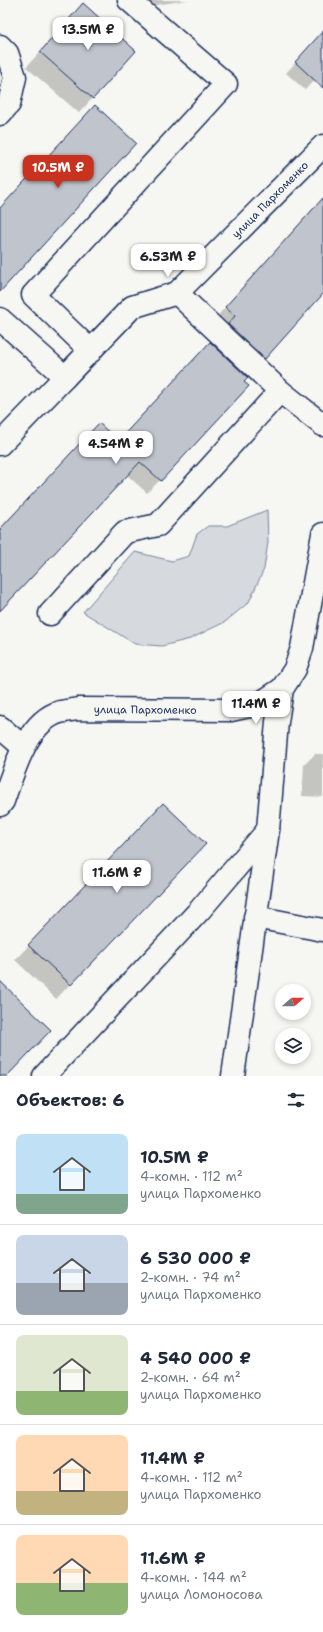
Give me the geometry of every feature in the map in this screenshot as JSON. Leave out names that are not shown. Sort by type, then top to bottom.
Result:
[{"type":"street","points":[[91,351],[33,295],[226,84],[129,0]]},
{"type":"street","points":[[0,46],[7,53],[15,77],[9,104],[0,114]]},
{"type":"street","name":"улица Пархоменко","points":[[0,444],[132,307],[178,293],[323,146]]},
{"type":"street","points":[[178,293],[280,391],[323,425]]},
{"type":"street","points":[[0,319],[65,377]]},
{"type":"street","points":[[50,614],[125,532],[158,525],[280,391]]},
{"type":"street","name":"улица Пархоменко","points":[[0,805],[3,801],[23,746],[42,723],[58,712],[78,709],[231,710],[259,704],[282,689],[295,669],[302,648],[323,534]]},
{"type":"street","points":[[233,1076],[268,830],[277,722],[282,689]]},
{"type":"street","points":[[259,704],[277,722]]},
{"type":"street","points":[[0,727],[23,746]]},
{"type":"street","points":[[44,1076],[199,911],[268,830]]},
{"type":"street","points":[[255,917],[323,930]]},
{"type":"shaded area","points":[[267,510],[268,542],[264,569],[249,602],[225,622],[190,639],[162,646],[135,644],[83,612],[135,552],[172,561],[189,556],[197,534],[208,526],[227,526]]},
{"type":"building","points":[[83,3],[136,51],[93,99],[40,52]]},
{"type":"building","points":[[323,31],[323,88],[295,62]]},
{"type":"building","points":[[95,105],[136,143],[0,292],[0,208]]},
{"type":"building","points":[[323,198],[323,294],[265,359],[228,324],[235,316],[225,307]]},
{"type":"building","points":[[210,342],[248,378],[244,382],[249,386],[161,481],[140,462],[0,611],[0,529],[99,423],[118,441]]},
{"type":"building","points":[[163,803],[206,844],[71,985],[28,945]]},
{"type":"building","points":[[0,981],[51,1030],[7,1076],[0,1076]]}]
